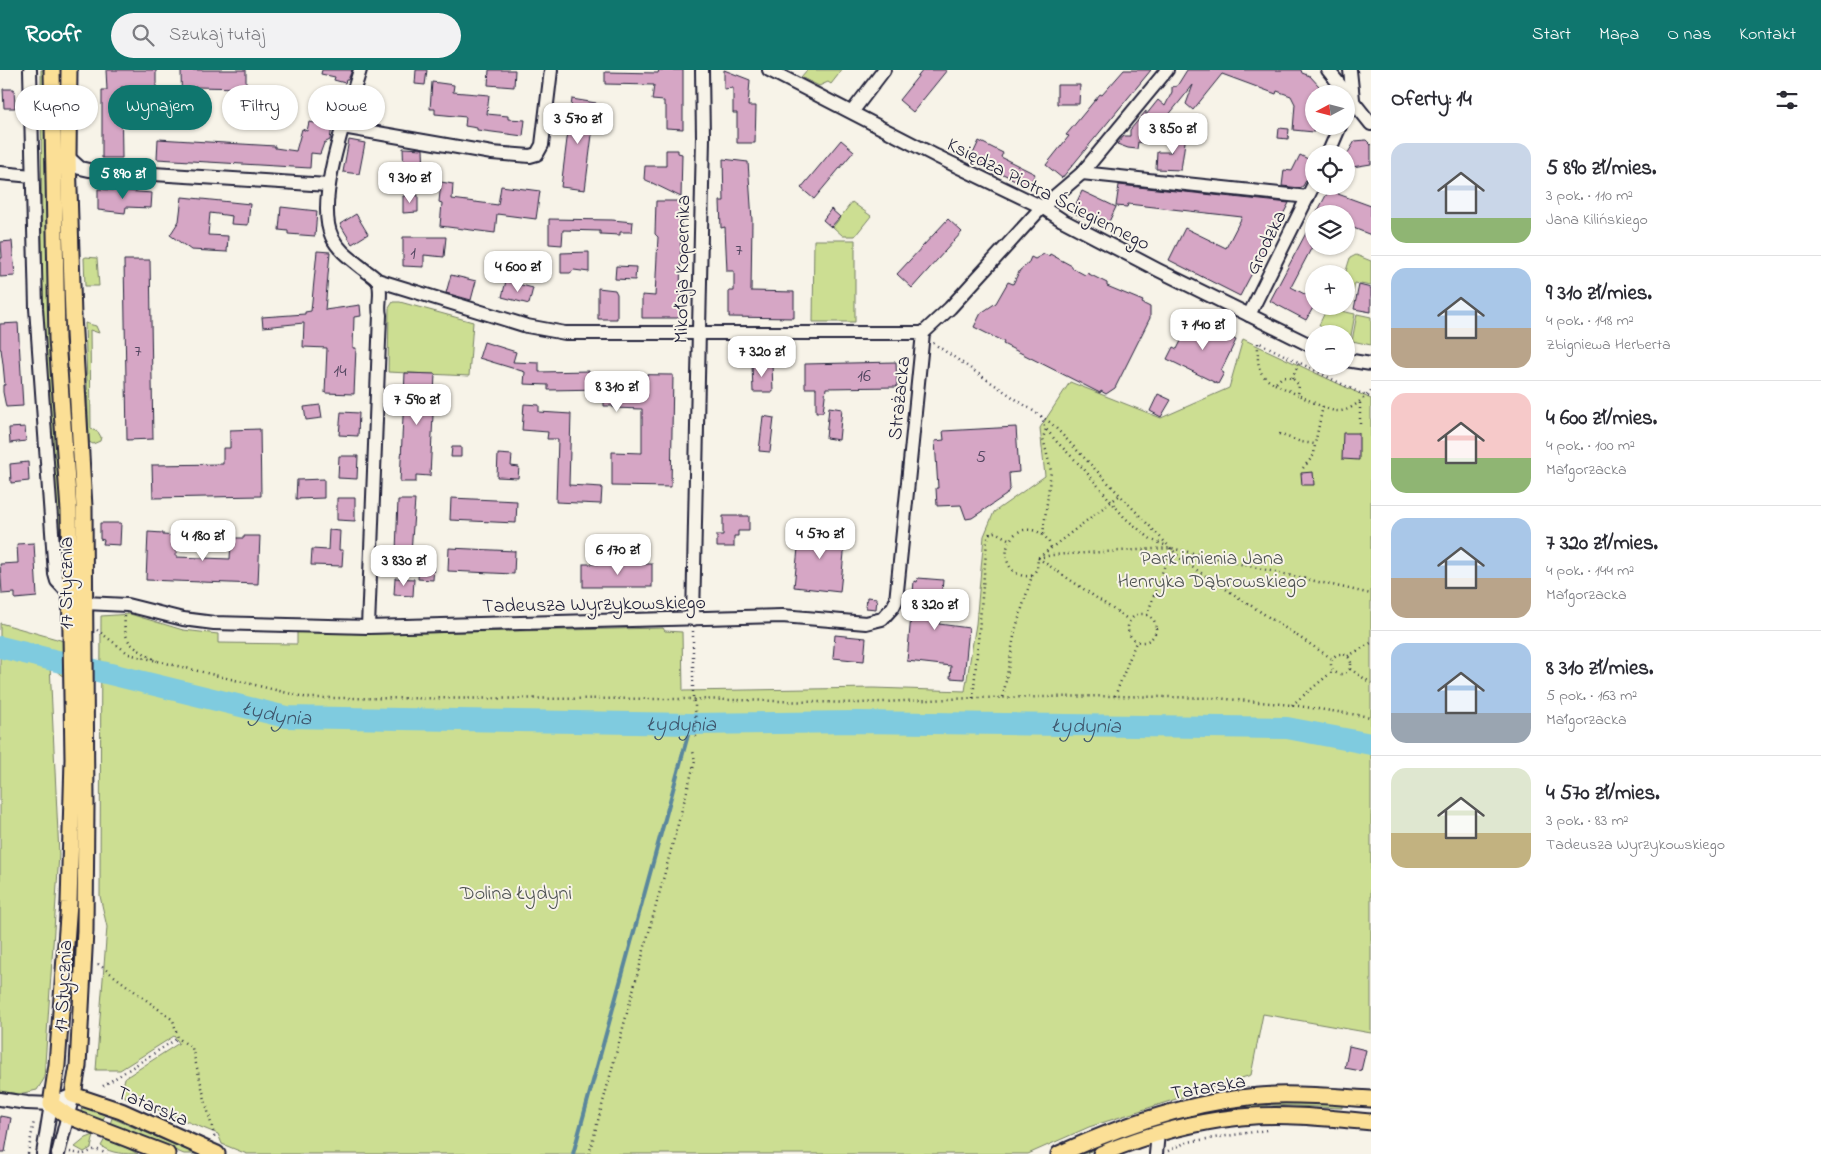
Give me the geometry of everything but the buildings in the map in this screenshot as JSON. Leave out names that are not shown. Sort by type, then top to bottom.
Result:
[{"type":"main road","name":"17 Stycznia","points":[[52,70],[56,339],[78,600]]},
{"type":"main road","name":"17 Stycznia","points":[[68,70],[68,157],[75,354],[84,507],[78,600],[78,633],[86,844],[85,930],[78,1066],[73,1095]]},
{"type":"main road","name":"17 Stycznia","points":[[51,1104],[58,1065],[70,893],[79,696]]},
{"type":"main road","name":"Tatarska","points":[[73,1095],[121,1111],[217,1154]]},
{"type":"main road","name":"Tatarska","points":[[1059,1154],[1096,1137],[1154,1117],[1228,1100],[1276,1095],[1371,1099]]},
{"type":"main road","name":"Tatarska","points":[[51,1104],[68,1116],[167,1154]]},
{"type":"main road","name":"Tatarska","points":[[1104,1154],[1158,1134],[1213,1121],[1243,1117],[1371,1122]]},
{"type":"street","name":"17 Stycznia","points":[[30,70],[36,308],[55,574],[58,581],[78,600]]},
{"type":"street","points":[[355,85],[360,70]]},
{"type":"street","points":[[360,130],[492,153],[530,156],[537,154],[542,145],[551,70]]},
{"type":"street","name":"Mikołaja Kopernika","points":[[693,619],[702,70]]},
{"type":"street","name":"Księdza Piotra Ściegiennego","points":[[769,70],[1042,207],[1062,220],[1158,270],[1305,343]]},
{"type":"street","points":[[852,112],[884,70]]},
{"type":"street","name":"Strażacka","points":[[866,623],[882,619],[896,601],[923,333],[950,308],[1042,207],[1082,173],[1167,70]]},
{"type":"street","points":[[1328,70],[1341,85]]},
{"type":"street","points":[[1350,70],[1352,85]]},
{"type":"street","points":[[1355,102],[1371,124]]},
{"type":"street","points":[[342,130],[328,185],[327,224],[332,238],[342,252],[377,280],[527,326],[565,333],[923,333]]},
{"type":"street","points":[[68,157],[80,168],[90,170],[328,185]]},
{"type":"street","points":[[0,173],[32,176]]},
{"type":"street","points":[[1082,173],[1308,197]]},
{"type":"street","name":"Grodzka","points":[[1249,316],[1308,197]]},
{"type":"street","points":[[368,627],[380,315],[377,280]]},
{"type":"street","points":[[1355,361],[1371,364]]},
{"type":"street","name":"Tadeusza Wyrzykowskiego","points":[[78,600],[127,605],[214,623],[368,627],[782,616],[866,623]]},
{"type":"street","name":"17 Stycznia","points":[[58,1154],[73,1095]]},
{"type":"street","points":[[0,1099],[27,1104],[51,1104],[73,1095]]},
{"type":"street","name":"17 Stycznia","points":[[43,1154],[51,1104]]},
{"type":"street","points":[[1156,1153],[1158,1134]]},
{"type":"path","points":[[923,333],[932,343],[1054,425],[1183,561],[1331,658]]},
{"type":"path","points":[[1371,391],[1366,396],[1360,402],[1349,410],[1335,411],[1323,406],[1266,380],[1261,374],[1257,361],[1258,342],[1366,396],[1371,397]]},
{"type":"path","points":[[1292,378],[1299,362]]},
{"type":"path","points":[[1274,384],[1282,377],[1292,378],[1299,385],[1298,395]]},
{"type":"path","points":[[1360,402],[1360,424]]},
{"type":"path","points":[[1303,468],[1314,455],[1323,406]]},
{"type":"path","points":[[1040,415],[1046,429],[1057,442],[1083,468],[1126,518],[1152,540],[1171,548],[1371,594]]},
{"type":"path","points":[[1043,534],[1052,471],[1043,438],[1046,429]]},
{"type":"path","points":[[1279,434],[1301,442],[1315,444]]},
{"type":"path","points":[[1002,697],[1015,631],[1032,576],[1037,569],[1038,558],[1120,495]]},
{"type":"path","points":[[1032,576],[1021,575],[1011,568],[1006,555],[1006,549],[1010,540],[1017,533],[1024,530],[1037,531],[1043,534],[1051,548]]},
{"type":"path","points":[[973,698],[987,541],[990,533],[995,532],[1010,540]]},
{"type":"path","points":[[1038,558],[1052,555],[1171,548]]},
{"type":"path","points":[[1147,615],[1171,548]]},
{"type":"path","points":[[1038,558],[1129,620]]},
{"type":"path","points":[[127,605],[125,637],[130,644],[161,663]]},
{"type":"path","points":[[1137,614],[1147,615],[1155,622],[1156,632],[1146,642],[1136,642],[1129,635],[1127,625],[1129,620],[1137,614]]},
{"type":"path","points":[[693,619],[693,699],[695,705],[696,739]]},
{"type":"path","points":[[105,636],[129,654],[308,698],[693,699],[859,703],[1002,697],[1115,696],[1216,698],[1292,705],[1371,717]]},
{"type":"path","points":[[1115,696],[1136,642]]},
{"type":"path","points":[[1348,656],[1371,643]]},
{"type":"path","points":[[1331,658],[1341,653],[1348,656],[1351,664],[1350,669]]},
{"type":"path","points":[[1331,658],[1330,663],[1333,671],[1340,674],[1350,669]]},
{"type":"path","points":[[1350,669],[1371,683]]},
{"type":"path","points":[[1292,705],[1333,671]]},
{"type":"path","points":[[589,1154],[695,761],[693,751]]},
{"type":"path","points":[[98,964],[173,1020],[178,1038],[192,1048],[215,1139]]},
{"type":"path","points":[[103,1086],[178,1038]]},
{"type":"path","points":[[28,1154],[34,1121],[37,1116]]},
{"type":"path","points":[[1156,1153],[1168,1151],[1187,1142],[1269,1130]]},
{"type":"path","points":[[77,1153],[82,1154],[96,1149],[108,1154]]},
{"type":"green space","points":[[41,70],[47,70],[48,85],[41,85]]},
{"type":"green space","points":[[807,70],[842,70],[831,84],[828,82],[819,86],[801,77]]},
{"type":"green space","points":[[41,130],[49,130],[63,514],[63,572],[60,566],[46,380],[42,266]]},
{"type":"green space","points":[[852,202],[871,216],[855,236],[843,236],[833,227]]},
{"type":"green space","points":[[814,240],[855,240],[855,322],[813,322]]},
{"type":"green space","points":[[1356,255],[1371,261],[1371,286],[1355,283],[1355,265],[1348,265],[1350,258]]},
{"type":"green space","points":[[84,258],[97,258],[99,286],[85,286]]},
{"type":"green space","points":[[393,302],[400,302],[473,322],[469,376],[388,372],[389,308]]},
{"type":"green space","points":[[1357,314],[1371,317],[1371,345],[1355,342]]},
{"type":"green space","points":[[1324,315],[1355,315],[1353,325],[1319,325]]},
{"type":"green space","points":[[85,323],[96,326],[99,333],[90,330],[91,429],[98,432],[101,437],[100,441],[93,444],[89,442]]},
{"type":"green space","name":"Dolina Łydyni","points":[[1243,339],[1305,368],[1305,375],[1320,375],[1371,399],[1371,1033],[1263,1014],[1251,1075],[1089,1127],[1028,1154],[247,1154],[222,1144],[218,1134],[121,1095],[125,1078],[179,1043],[174,1036],[120,1070],[96,1070],[107,927],[100,896],[101,616],[130,614],[183,630],[218,634],[218,643],[297,644],[297,632],[368,634],[663,628],[665,631],[682,632],[683,691],[873,688],[965,691],[976,624],[984,536],[994,512],[1045,476],[1040,428],[1070,382],[1161,418],[1229,388]]},
{"type":"green space","points":[[0,623],[85,647],[85,682],[61,675],[50,665],[59,855],[44,1079],[37,1090],[19,1094],[0,1091]]},
{"type":"green space","points":[[1301,1102],[1342,1104],[1342,1108],[1271,1105],[1216,1113],[1176,1122],[1119,1139],[1084,1154],[1075,1154],[1117,1137],[1181,1117],[1225,1107],[1254,1103]]},
{"type":"green space","points":[[84,1107],[105,1115],[102,1122],[82,1113],[81,1110]]},
{"type":"green space","points":[[112,1118],[196,1154],[184,1154],[110,1124]]},
{"type":"green space","points":[[94,1135],[91,1148],[84,1152],[75,1147],[86,1138]]},
{"type":"green space","points":[[106,1137],[138,1154],[119,1153],[105,1149],[101,1146]]},
{"type":"waterway","name":"Łydynia","points":[[0,647],[286,717],[691,724],[857,722],[1287,728],[1371,744]]},
{"type":"waterway","points":[[573,1154],[691,724]]},
{"type":"park label","name":"Park imienia Jana Henryka Dąbrowskiego","points":[[1212,568]]}]
